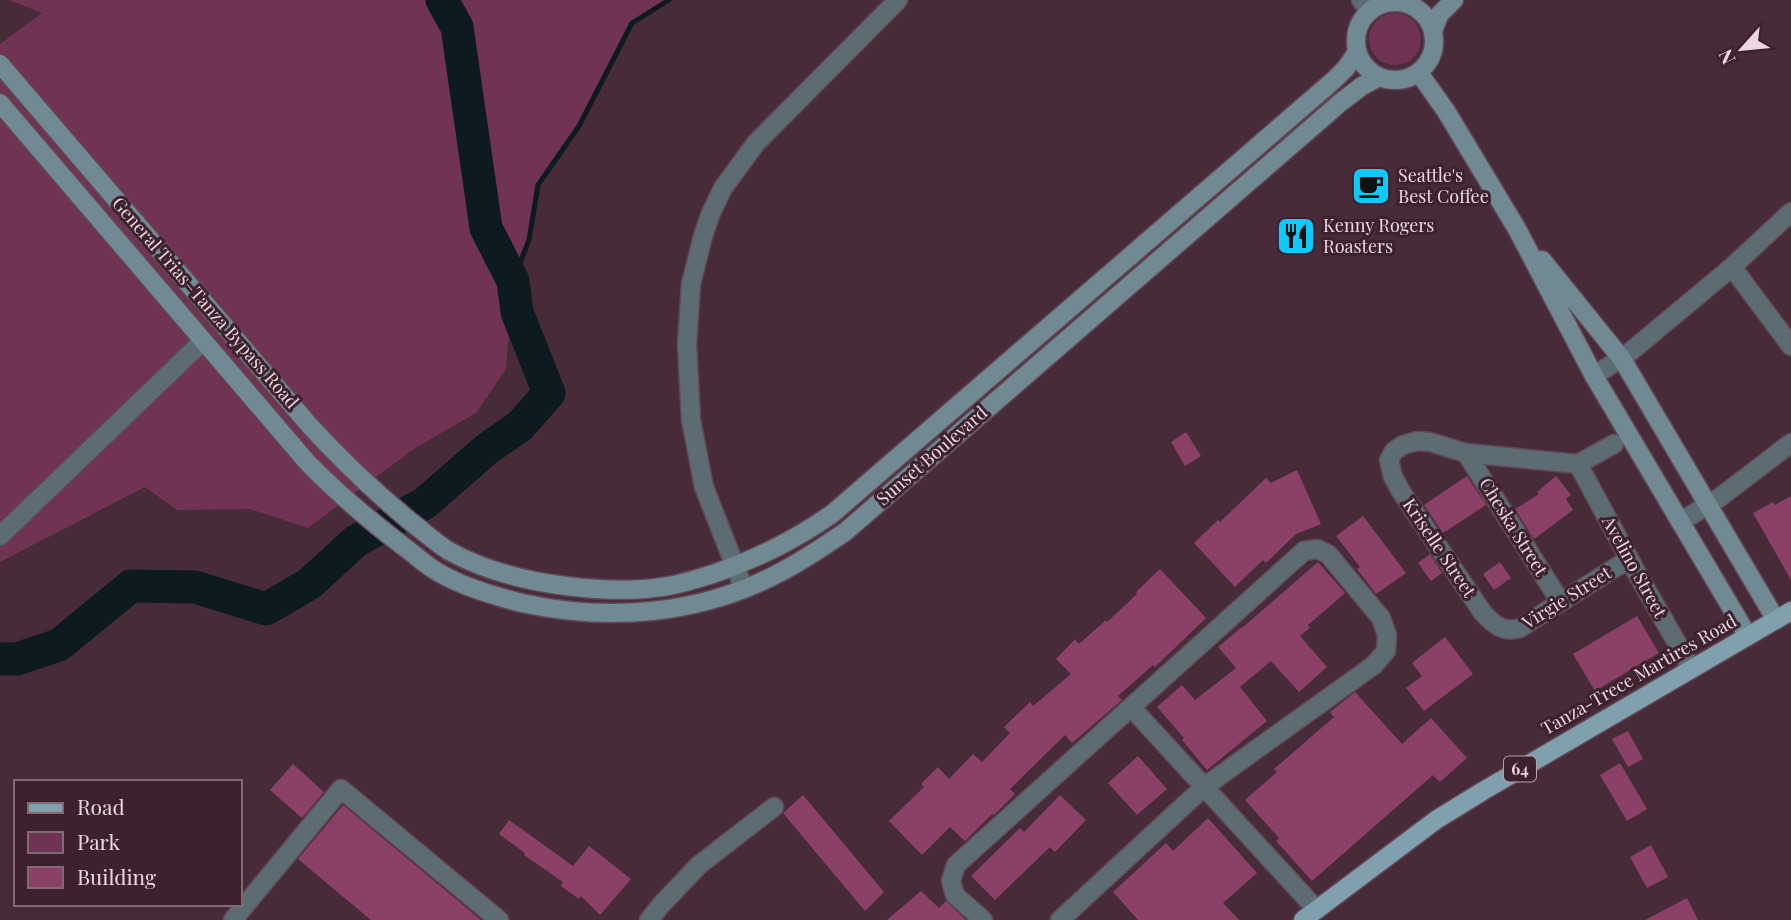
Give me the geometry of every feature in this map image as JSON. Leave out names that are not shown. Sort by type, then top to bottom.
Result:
[{"type":"main road","points":[[1433,31],[1423,14],[1411,2],[1365,5],[1355,43],[1365,67],[1379,77],[1389,80],[1410,78],[1419,73],[1431,58],[1433,31],[1439,15],[1454,0]]},
{"type":"main road","name":"Sunset Boulevard","points":[[422,531],[449,551],[511,576],[569,587],[629,590],[662,587],[691,581],[766,554],[832,514],[1334,80],[1357,51]]},
{"type":"main road","name":"General Trias–Tanza Bypass Road","points":[[0,64],[310,426],[375,493],[422,531]]},
{"type":"main road","points":[[1419,73],[1446,111],[1517,229],[1594,376],[1748,636]]},
{"type":"main road","name":"Sunset Boulevard","points":[[407,549],[433,569],[501,598],[541,607],[589,613],[666,611],[698,604],[744,589],[785,570],[845,532],[1341,102],[1379,77]]},
{"type":"main road","name":"General Trias–Tanza Bypass Road","points":[[0,103],[307,462],[342,498],[407,549]]},
{"type":"main road","points":[[1517,229],[1622,359],[1708,505],[1784,616]]},
{"type":"main road","name":"Tanza-Trece Martires Road","points":[[1310,915],[1436,820],[1784,616]]},
{"type":"street","points":[[744,589],[704,487],[691,420],[688,332],[691,284],[703,236],[723,188],[756,143],[898,0]]},
{"type":"street","points":[[1594,376],[1622,359],[1732,267],[1791,212]]},
{"type":"street","points":[[1732,267],[1791,346]]},
{"type":"street","points":[[0,536],[204,341]]},
{"type":"street","name":"Kriselle Street","points":[[1466,453],[1430,442],[1417,441],[1394,451],[1389,460],[1393,477],[1402,493],[1483,613],[1502,629]]},
{"type":"street","points":[[1680,522],[1708,505],[1791,443]]},
{"type":"street","points":[[1466,453],[1578,464],[1614,444]]},
{"type":"street","name":"Cheska Street","points":[[1466,453],[1560,601]]},
{"type":"street","name":"Avelino Street","points":[[1578,464],[1692,669]]},
{"type":"street","points":[[983,920],[955,895],[951,881],[956,865],[1304,551],[1317,549],[1328,554],[1381,618],[1387,635],[1386,651],[1374,665],[1204,787],[1060,920]]},
{"type":"street","name":"Virgie Street","points":[[1502,629],[1512,631],[1520,628],[1629,559]]},
{"type":"street","points":[[1131,707],[1204,787],[1310,915]]},
{"type":"street","points":[[233,920],[341,789],[499,920]]},
{"type":"street","points":[[649,920],[699,865],[774,807]]},
{"type":"green space","points":[[9,0],[669,0],[632,24],[579,126],[538,185],[529,240],[513,281],[506,369],[476,413],[415,448],[308,528],[250,509],[177,510],[145,487],[0,562],[0,44],[42,13]]},
{"type":"green space","points":[[1395,13],[1414,20],[1421,39],[1414,58],[1395,65],[1376,58],[1369,39],[1376,20]]},
{"type":"building","points":[[1186,432],[1201,456],[1185,466],[1171,442]]},
{"type":"building","points":[[1297,470],[1321,524],[1296,534],[1266,563],[1263,560],[1235,587],[1194,543],[1266,478],[1271,483]]},
{"type":"building","points":[[1467,476],[1486,505],[1443,533],[1424,505]]},
{"type":"building","points":[[1556,476],[1571,495],[1566,499],[1573,510],[1534,539],[1515,509],[1539,494],[1537,492]]},
{"type":"building","points":[[1791,496],[1791,580],[1753,513]]},
{"type":"building","points":[[1363,516],[1406,573],[1376,594],[1357,569],[1360,567],[1336,536]]},
{"type":"building","points":[[1430,554],[1442,573],[1431,581],[1418,563]]},
{"type":"building","points":[[1318,562],[1345,593],[1308,625],[1310,628],[1300,636],[1327,667],[1299,692],[1271,661],[1240,687],[1267,721],[1207,770],[1157,707],[1182,685],[1195,700],[1236,668],[1218,647]]},
{"type":"building","points":[[1500,562],[1511,578],[1494,590],[1483,574]]},
{"type":"building","points":[[1160,569],[1206,618],[1155,667],[1153,665],[1118,696],[1122,700],[1072,743],[1065,735],[1010,789],[1015,794],[965,841],[950,827],[922,855],[889,821],[924,787],[921,784],[938,767],[949,779],[973,754],[982,762],[1010,733],[1004,727],[1030,702],[1033,706],[1071,674],[1056,659],[1075,639],[1079,644],[1106,620],[1107,622]]},
{"type":"building","points":[[1637,616],[1659,653],[1595,691],[1573,654]]},
{"type":"building","points":[[1445,637],[1473,674],[1424,711],[1406,688],[1422,676],[1412,663]]},
{"type":"building","points":[[1355,692],[1402,744],[1431,718],[1467,758],[1440,782],[1433,775],[1312,881],[1276,841],[1279,838],[1245,800],[1277,772],[1274,769],[1334,717],[1330,712]]},
{"type":"building","points":[[1628,731],[1643,759],[1628,767],[1612,739]]},
{"type":"building","points":[[1138,756],[1167,789],[1137,815],[1108,783]]},
{"type":"building","points":[[1620,763],[1647,809],[1627,821],[1600,775]]},
{"type":"building","points":[[293,764],[324,792],[302,818],[270,790]]},
{"type":"building","points":[[803,795],[884,892],[865,911],[783,813]]},
{"type":"building","points":[[1060,795],[1086,820],[1055,852],[1050,847],[995,900],[971,876],[1020,828],[1024,832]]},
{"type":"building","points":[[343,805],[481,920],[371,920],[298,859]]},
{"type":"building","points":[[1208,818],[1257,873],[1223,903],[1239,920],[1138,920],[1113,892],[1166,843],[1173,851]]},
{"type":"building","points":[[509,820],[573,866],[589,846],[631,879],[600,915],[581,896],[579,899],[561,886],[563,882],[499,834]]},
{"type":"building","points":[[1651,845],[1668,877],[1647,888],[1630,857]]},
{"type":"building","points":[[921,891],[939,908],[946,901],[966,920],[887,920]]},
{"type":"building","points":[[1687,898],[1698,920],[1645,920]]},
{"type":"waterway","points":[[0,659],[17,659],[59,645],[131,586],[195,587],[266,609],[309,584],[356,541],[425,503],[487,449],[520,426],[549,393],[517,312],[513,281],[486,228],[457,27],[442,0]]},
{"type":"waterway","points":[[513,281],[529,240],[538,185],[579,126],[632,23],[669,0]]},
{"type":"place","name":"Seattle's Best Coffee","points":[[1371,186]]},
{"type":"place","name":"Kenny Rogers Roasters","points":[[1296,236]]}]
